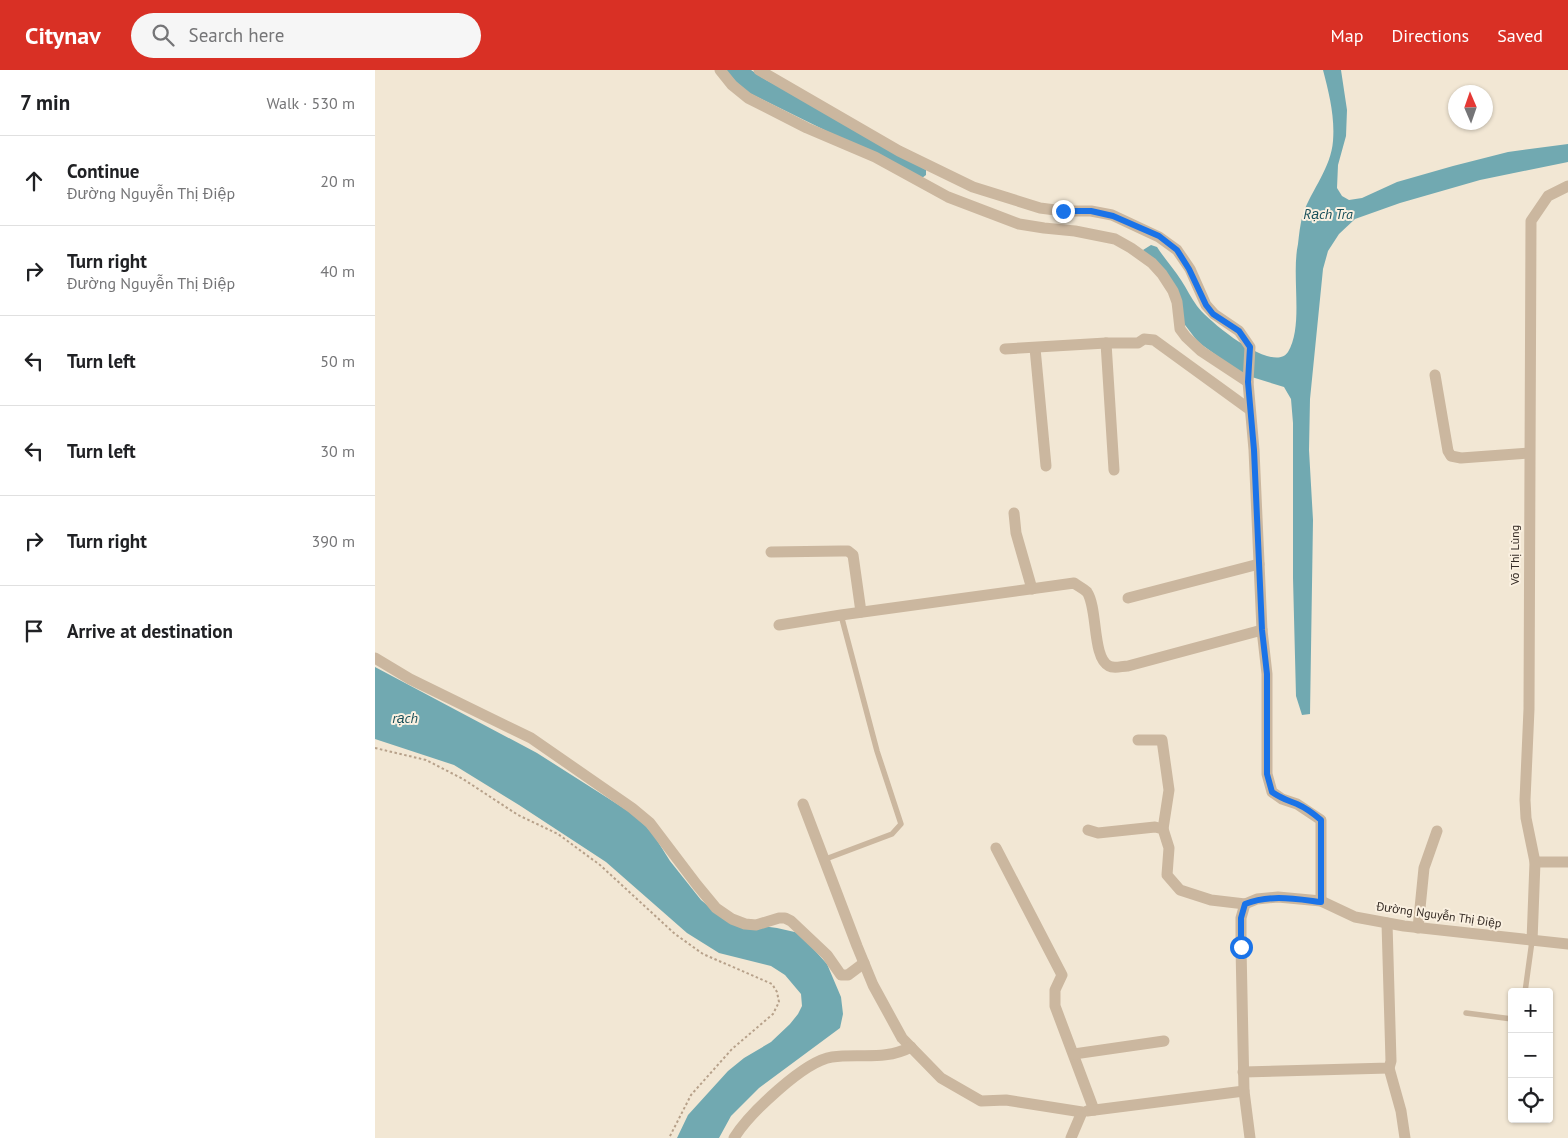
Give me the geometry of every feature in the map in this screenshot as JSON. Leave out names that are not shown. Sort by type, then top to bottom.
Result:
[{"type":"street","points":[[720,70],[732,85],[748,98],[807,128],[875,158],[948,197],[1019,224],[1075,231],[1115,239],[1131,248],[1152,263],[1173,291],[1177,302],[1180,330],[1186,337],[1201,351],[1248,380]]},
{"type":"street","points":[[759,70],[899,151],[973,187],[1040,208],[1063,211],[1091,211],[1113,216],[1159,236],[1177,250],[1189,269],[1206,305],[1213,314],[1239,331],[1250,347],[1249,409],[1254,450],[1262,630],[1267,674],[1267,774],[1272,792],[1282,800],[1297,804],[1321,820],[1321,902]]},
{"type":"street","name":"Võ Thị Lùng","points":[[1532,941],[1535,862],[1526,818],[1525,800],[1529,708],[1531,221],[1548,196],[1568,186]]},
{"type":"street","points":[[1005,348],[1106,343],[1133,344],[1144,339],[1154,340],[1249,409]]},
{"type":"street","points":[[1106,343],[1114,470]]},
{"type":"street","points":[[1035,348],[1046,466]]},
{"type":"street","points":[[1435,375],[1448,451],[1451,456],[1461,458],[1529,453]]},
{"type":"street","points":[[1014,513],[1016,533],[1032,589]]},
{"type":"street","points":[[771,552],[841,551],[853,555],[861,612]]},
{"type":"street","points":[[1128,598],[1259,564]]},
{"type":"street","points":[[779,625],[1074,583],[1088,594],[1101,659],[1107,666],[1128,666],[1262,630]]},
{"type":"street","points":[[375,658],[410,679],[531,738],[626,803],[650,823],[716,908],[732,919],[745,924],[756,925],[785,918],[791,921],[827,955],[841,975],[848,975],[864,964]]},
{"type":"street","points":[[1139,740],[1162,740],[1169,790],[1163,829],[1169,848],[1167,875],[1180,890],[1211,900],[1245,904],[1241,918],[1243,1072],[1250,1138]]},
{"type":"street","points":[[803,804],[823,860],[873,985],[902,1038],[941,1078],[981,1101],[1006,1100],[1082,1112],[1244,1091]]},
{"type":"street","points":[[1088,830],[1098,833],[1155,827],[1163,829]]},
{"type":"street","points":[[1418,928],[1424,868],[1437,831]]},
{"type":"street","points":[[996,848],[1062,975],[1055,990],[1055,1006],[1094,1110]]},
{"type":"street","points":[[1535,862],[1568,862]]},
{"type":"street","name":"Đường Nguyễn Thị Điệp","points":[[1245,904],[1257,899],[1278,897],[1321,902],[1355,917],[1387,923],[1568,944]]},
{"type":"street","points":[[1387,923],[1391,1032],[1391,1061],[1389,1068],[1401,1111],[1405,1138]]},
{"type":"street","points":[[1074,1054],[1164,1041]]},
{"type":"street","points":[[734,1138],[753,1113],[787,1083],[819,1060],[834,1057],[871,1057],[901,1052],[911,1047]]},
{"type":"street","points":[[1243,1072],[1389,1068]]},
{"type":"street","points":[[1071,1138],[1082,1112]]},
{"type":"lane","points":[[823,860],[892,834],[901,824],[877,751],[841,615]]},
{"type":"lane","points":[[1526,988],[1532,941]]},
{"type":"lane","points":[[1466,1013],[1508,1018]]},
{"type":"path","points":[[375,748],[426,760],[463,779],[518,815],[558,834],[600,865],[675,934],[703,954],[772,984],[777,992],[779,1002],[773,1014],[732,1049],[691,1095],[669,1138]]},
{"type":"water","points":[[725,70],[751,70],[926,170],[926,175],[922,178],[745,91]]},
{"type":"water","name":"Rạch Tra","points":[[1323,70],[1341,70],[1347,110],[1346,136],[1338,165],[1337,188],[1342,196],[1349,200],[1362,198],[1397,182],[1508,152],[1568,144],[1568,162],[1480,180],[1400,203],[1355,219],[1339,234],[1328,251],[1323,269],[1310,399],[1309,450],[1313,520],[1310,714],[1302,715],[1296,696],[1293,578],[1293,423],[1291,399],[1284,387],[1242,374],[1198,342],[1182,321],[1180,306],[1143,250],[1151,245],[1157,247],[1197,306],[1226,333],[1255,351],[1269,356],[1280,357],[1288,352],[1293,341],[1295,328],[1296,257],[1301,222],[1332,151],[1332,114]]},
{"type":"water","name":"rạch","points":[[375,667],[537,753],[636,816],[653,834],[670,861],[701,900],[726,921],[799,933],[827,964],[841,997],[843,1014],[840,1028],[759,1088],[731,1116],[719,1138],[677,1138],[688,1115],[728,1071],[744,1058],[771,1042],[790,1024],[802,1006],[801,994],[785,975],[771,966],[719,953],[687,933],[606,862],[454,765],[375,739]]},
{"type":"route","points":[[1063,211],[1091,211],[1113,216],[1159,236],[1177,250],[1189,269],[1206,305],[1213,314],[1239,331],[1250,347],[1247,378],[1254,450],[1262,630],[1267,674],[1267,774],[1272,792],[1282,800],[1297,804],[1321,820],[1322,846],[1321,902],[1278,897],[1257,899],[1245,904],[1241,918],[1241,947]]}]
